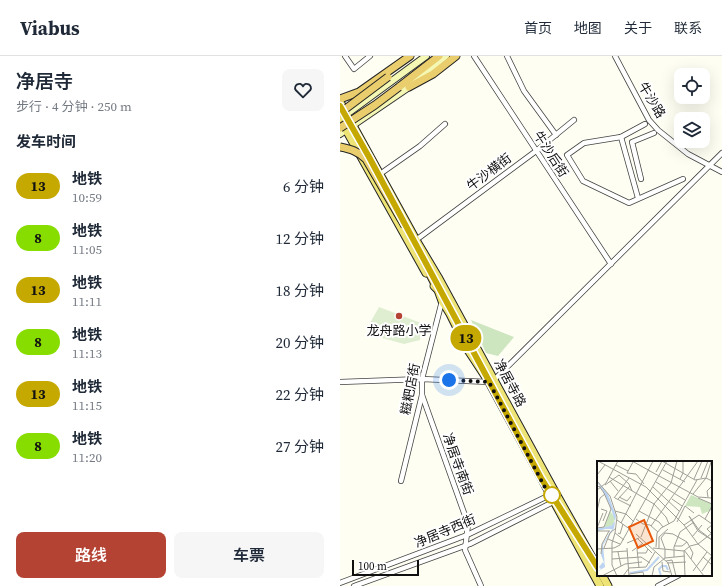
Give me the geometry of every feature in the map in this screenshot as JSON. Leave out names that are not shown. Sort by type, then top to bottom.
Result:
[{"type":"highway","points":[[340,99],[359,92],[410,56]]},
{"type":"highway","points":[[343,114],[416,56]]},
{"type":"highway","points":[[345,130],[439,56]]},
{"type":"highway","points":[[408,87],[433,74],[456,56]]},
{"type":"highway","points":[[340,147],[354,150],[366,159],[405,226],[438,290]]},
{"type":"main road","points":[[340,119],[343,114],[426,56]]},
{"type":"main road","points":[[340,102],[345,130],[408,87],[446,56]]},
{"type":"main road","name":"净居寺路","points":[[340,119],[430,282],[438,290],[442,302],[450,314],[468,350],[492,381]]},
{"type":"main road","name":"净居寺路","points":[[345,130],[380,174],[438,277],[600,586]]},
{"type":"main road","name":"净居寺路","points":[[556,501],[597,566]]},
{"type":"main road","points":[[603,576],[608,586]]},
{"type":"street","points":[[345,56],[354,69],[370,56]]},
{"type":"street","name":"牛沙后街","points":[[474,56],[611,264]]},
{"type":"street","points":[[507,56],[524,91],[556,135]]},
{"type":"street","name":"牛沙路","points":[[615,56],[649,120],[658,130],[688,154],[722,172]]},
{"type":"street","name":"牛沙横街","points":[[416,240],[536,151],[574,120]]},
{"type":"street","points":[[380,174],[420,146],[445,124]]},
{"type":"street","points":[[645,124],[620,137],[584,143],[567,155],[583,181],[628,203],[683,179]]},
{"type":"street","points":[[641,180],[632,142],[654,133]]},
{"type":"street","points":[[620,137],[638,198]]},
{"type":"street","points":[[340,382],[422,379],[492,381],[722,153]]},
{"type":"street","name":"糍粑店街","points":[[401,481],[422,395],[422,379],[442,302]]},
{"type":"street","name":"净居寺南街","points":[[422,395],[468,524],[465,550],[481,586]]},
{"type":"street","name":"净居寺西街","points":[[340,583],[467,535],[552,493]]},
{"type":"street","name":"净居寺西街","points":[[354,586],[466,545],[556,501]]},
{"type":"street","points":[[658,586],[677,576]]},
{"type":"green space","points":[[379,307],[421,323],[420,340],[404,344],[375,336],[370,323]]},
{"type":"green space","points":[[471,320],[514,337],[498,356],[486,353]]},
{"type":"metro line","name":"13","points":[[340,106],[369,157],[541,478],[597,566]]},
{"type":"place","name":"龙舟路小学","points":[[399,316]]},
{"type":"route","points":[[449,380],[489,382],[549,495],[552,495]]}]
